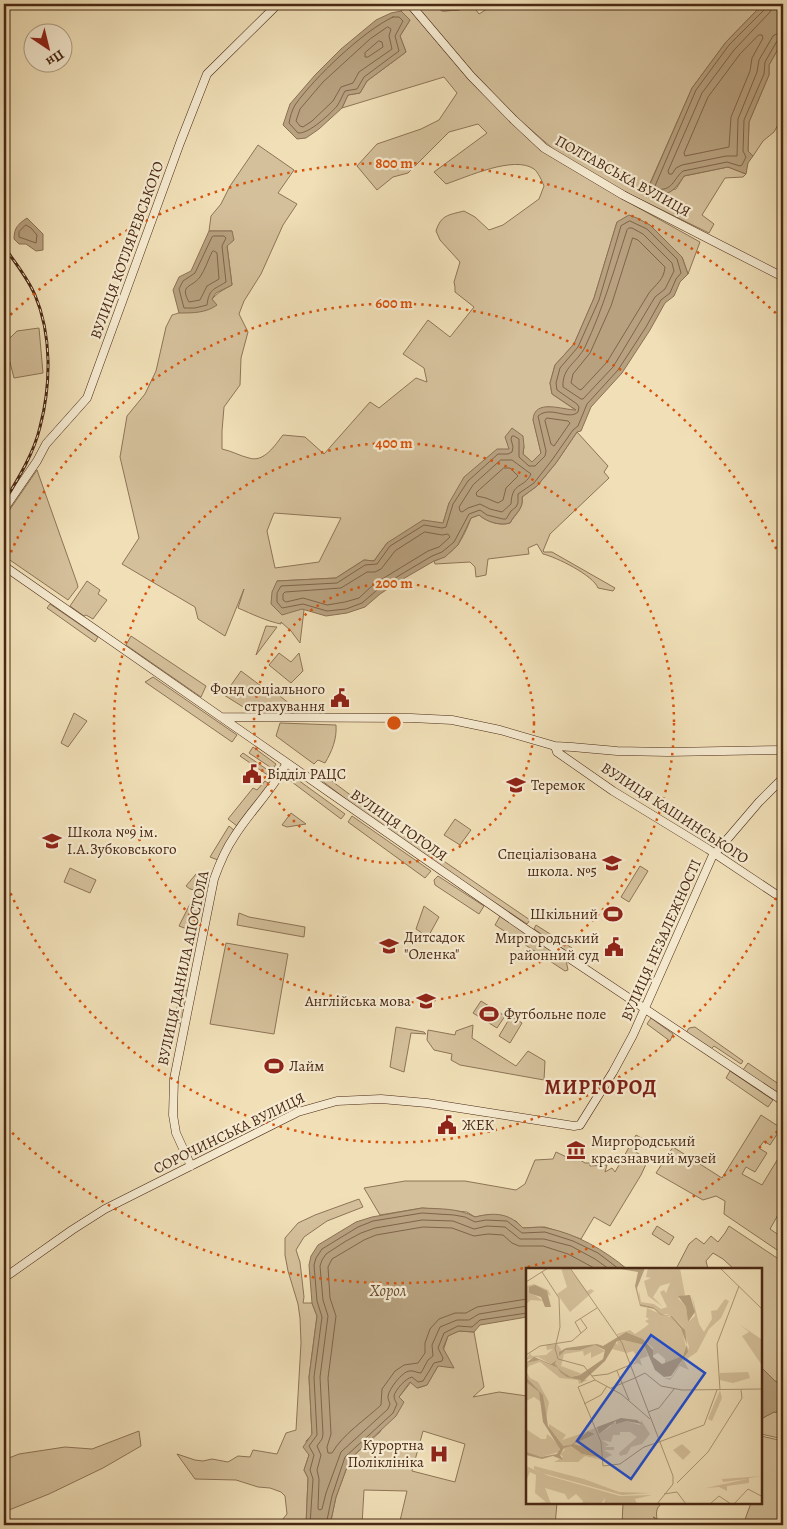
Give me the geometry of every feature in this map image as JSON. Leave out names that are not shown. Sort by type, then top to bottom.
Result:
[{"type":"street","name":"ВУЛИЦЯ КОТЛЯРЕВСЬКОГО","points":[[4,510],[37,461],[46,444],[87,398],[207,74],[278,4]]},
{"type":"street","name":"ПОЛТАВСЬКА ВУЛИЦЯ","points":[[410,4],[471,76],[544,148],[623,195],[783,277]]},
{"type":"street","name":"ВУЛИЦЯ ГОГОЛЯ","points":[[4,566],[520,926],[782,1099]]},
{"type":"street","points":[[220,717],[442,720],[500,730],[555,746],[628,751],[783,750]]},
{"type":"street","name":"ВУЛИЦЯ КАШИНСЬКОГО","points":[[555,746],[556,752],[613,791],[715,853],[783,899]]},
{"type":"street","name":"ВУЛИЦЯ ДАНИЛА АПОСТОЛА","points":[[191,1166],[176,1133],[173,1115],[174,1078],[214,879],[218,866],[234,837],[280,776],[286,764]]},
{"type":"street","name":"ВУЛИЦЯ НЕЗАЛЕЖНОСТІ","points":[[580,1125],[634,1035],[715,853],[759,802],[783,778]]},
{"type":"street","name":"СОРОЧИНСЬКА ВУЛИЦЯ","points":[[4,1278],[105,1209],[298,1112],[337,1101],[381,1099],[427,1103],[574,1126],[580,1125]]},
{"type":"shaded area","points":[[414,4],[432,4],[443,11],[459,10],[472,4],[479,14],[495,4],[616,4],[624,8],[629,4],[763,4],[726,42],[692,88],[647,190],[655,194],[676,189],[684,176],[728,167],[746,174],[743,177],[725,178],[702,215],[714,224],[709,233],[615,187],[560,155],[497,100]]},
{"type":"shaded area","points":[[407,6],[471,82],[540,150],[700,242],[688,274],[682,257],[650,225],[617,222],[594,298],[574,344],[555,365],[550,383],[552,394],[577,411],[546,407],[533,419],[541,453],[532,462],[523,454],[524,446],[509,449],[449,503],[443,524],[387,543],[374,561],[364,560],[336,578],[277,581],[304,610],[300,643],[281,622],[281,624],[270,621],[238,608],[244,589],[225,636],[198,619],[195,607],[122,564],[139,538],[120,457],[127,416],[145,394],[156,371],[166,327],[172,315],[206,302],[232,285],[227,245],[232,231],[209,231],[211,216],[221,204],[230,186],[258,145],[294,170],[278,193],[297,204],[283,225],[261,274],[244,301],[239,314],[248,332],[241,358],[240,385],[224,407],[222,449],[254,459],[260,458],[269,452],[283,435],[305,437],[324,454],[370,402],[379,408],[416,378],[427,382],[424,368],[403,354],[428,320],[450,337],[474,307],[455,292],[454,282],[460,262],[440,240],[436,231],[440,222],[449,215],[464,211],[475,217],[489,230],[503,225],[539,199],[544,186],[534,169],[525,165],[515,164],[478,172],[446,184],[434,172],[487,133],[478,124],[449,132],[408,173],[393,177],[377,190],[357,166],[377,144],[421,129],[439,120],[457,93],[444,77],[342,108],[348,95],[360,93],[367,81],[406,52],[400,36],[410,20],[401,11]],"holes":[[[274,513],[341,518],[319,562],[275,568],[267,531]]]},
{"type":"shaded area","points":[[783,40],[783,116],[774,132],[763,141],[753,156],[748,151],[749,122],[769,75],[769,65]]},
{"type":"shaded area","points":[[39,328],[43,373],[14,378],[5,343],[17,331]]},
{"type":"shaded area","points":[[577,432],[608,466],[604,472],[609,478],[550,534],[543,551],[552,552],[615,588],[613,591],[598,588],[582,572],[543,554],[537,544],[528,548],[529,554],[488,559],[486,575],[476,577],[475,567],[470,562],[435,564],[434,561],[448,554],[458,544],[471,518],[479,515],[494,523],[510,523],[522,505],[522,497],[537,486],[556,463]]},
{"type":"shaded area","points":[[37,470],[78,587],[68,600],[4,556],[4,518]]},
{"type":"shaded area","points":[[87,581],[100,590],[98,594],[107,600],[93,619],[86,615],[84,616],[70,606]]},
{"type":"shaded area","points":[[50,604],[98,637],[95,642],[47,608]]},
{"type":"shaded area","points":[[266,626],[277,627],[256,655]]},
{"type":"shaded area","points":[[131,636],[206,686],[201,697],[126,645]]},
{"type":"shaded area","points":[[279,653],[291,662],[299,653],[303,671],[291,683],[269,665]]},
{"type":"shaded area","points":[[241,671],[273,695],[275,692],[296,711],[248,710],[224,695]]},
{"type":"shaded area","points":[[153,677],[237,735],[232,742],[145,682]]},
{"type":"shaded area","points":[[74,713],[87,721],[68,747],[61,743]]},
{"type":"shaded area","points":[[280,723],[336,725],[334,745],[325,763],[318,760],[314,764],[276,736]]},
{"type":"shaded area","points":[[253,747],[276,764],[273,769],[249,753]]},
{"type":"shaded area","points":[[243,753],[275,775],[272,778],[240,756]]},
{"type":"shaded area","points":[[287,772],[345,814],[341,819],[284,776]]},
{"type":"shaded area","points":[[321,773],[388,823],[530,920],[527,924],[384,828],[317,777]]},
{"type":"shaded area","points":[[265,781],[270,784],[237,826],[228,819],[253,788],[257,790]]},
{"type":"shaded area","points":[[669,809],[716,837],[713,843],[665,814]]},
{"type":"shaded area","points":[[291,813],[306,824],[287,827],[282,825]]},
{"type":"shaded area","points":[[352,816],[431,871],[425,878],[348,822]]},
{"type":"shaded area","points":[[455,819],[471,830],[460,845],[444,835]]},
{"type":"shaded area","points":[[229,826],[235,831],[218,860],[210,857]]},
{"type":"shaded area","points":[[640,866],[648,871],[629,902],[621,897]]},
{"type":"shaded area","points":[[70,868],[96,880],[90,893],[64,882]]},
{"type":"shaded area","points":[[196,874],[206,881],[204,892],[190,889],[186,886]]},
{"type":"shaded area","points":[[438,876],[484,906],[479,914],[435,885],[434,880]]},
{"type":"shaded area","points":[[195,894],[204,895],[195,932],[179,926]]},
{"type":"shaded area","points":[[424,906],[439,917],[428,937],[416,929]]},
{"type":"shaded area","points":[[239,913],[249,917],[305,927],[304,937],[237,925]]},
{"type":"shaded area","points":[[500,916],[566,960],[568,970],[565,971],[495,925]]},
{"type":"shaded area","points":[[536,925],[572,948],[569,953],[534,929]]},
{"type":"shaded area","points":[[226,943],[288,954],[274,1034],[210,1024]]},
{"type":"shaded area","points":[[182,989],[189,991],[182,1023],[173,1023]]},
{"type":"shaded area","name":"Футбольне поле","points":[[481,1001],[505,1016],[497,1028],[473,1013]]},
{"type":"shaded area","points":[[511,1016],[522,1023],[510,1043],[499,1036]]},
{"type":"shaded area","points":[[651,1018],[673,1034],[670,1041],[647,1024]]},
{"type":"shaded area","points":[[473,1025],[472,1038],[516,1066],[528,1051],[545,1061],[544,1080],[460,1065],[451,1060],[452,1054],[434,1050],[427,1040],[428,1030],[455,1035],[456,1031]]},
{"type":"shaded area","points":[[396,1027],[426,1034],[411,1033],[404,1072],[390,1067]]},
{"type":"shaded area","points":[[695,1027],[743,1061],[741,1064],[714,1046],[711,1049],[686,1033],[689,1028]]},
{"type":"shaded area","points":[[748,1063],[783,1087],[778,1093],[774,1093],[743,1070]]},
{"type":"shaded area","points":[[730,1071],[773,1100],[768,1107],[726,1078]]},
{"type":"shaded area","points":[[761,1115],[781,1128],[770,1145],[764,1141],[759,1148],[767,1153],[755,1172],[746,1167],[742,1174],[762,1185],[779,1157],[783,1160],[783,1206],[770,1229],[783,1238],[783,1254],[724,1214],[725,1201],[716,1196],[703,1200],[656,1173],[673,1147],[722,1178]]},
{"type":"shaded area","points":[[636,1135],[645,1140],[636,1152],[648,1160],[641,1175],[610,1226],[594,1217],[581,1239],[545,1227],[523,1228],[516,1221],[486,1215],[475,1217],[467,1212],[422,1208],[380,1215],[364,1188],[405,1181],[465,1181],[516,1190],[525,1184],[535,1160],[553,1159],[556,1152],[575,1161],[577,1158],[585,1163],[590,1163],[590,1166],[607,1165],[605,1172],[612,1168],[615,1172]]},
{"type":"shaded area","points":[[359,1199],[363,1207],[327,1221],[304,1237],[296,1250],[300,1262],[303,1303],[312,1303],[317,1316],[309,1377],[312,1435],[306,1441],[309,1455],[304,1470],[308,1478],[306,1525],[278,1525],[287,1514],[285,1496],[281,1492],[236,1480],[195,1479],[177,1454],[195,1460],[212,1459],[228,1462],[238,1456],[250,1457],[253,1450],[277,1454],[286,1433],[296,1430],[301,1343],[300,1318],[285,1255],[285,1238],[298,1223]]},
{"type":"shaded area","points":[[657,1226],[674,1237],[669,1245],[652,1234]]},
{"type":"shaded area","points":[[729,1226],[783,1262],[783,1385],[775,1381],[762,1368],[762,1268],[733,1268],[713,1253],[706,1261],[708,1268],[677,1268],[689,1244],[696,1238],[704,1244],[711,1236],[718,1242]]},
{"type":"shaded area","points":[[459,1331],[474,1332],[484,1387],[473,1397],[499,1392],[526,1396],[526,1504],[557,1504],[555,1525],[399,1525],[407,1491],[364,1490],[362,1525],[330,1525],[336,1497],[350,1459],[380,1432],[399,1397],[411,1382],[418,1388],[427,1385],[438,1366],[448,1336]],"holes":[[[423,1431],[465,1444],[455,1482],[412,1471]]]},
{"type":"shaded area","points":[[774,1412],[783,1413],[783,1439],[762,1434],[762,1418]]},
{"type":"shaded area","points":[[139,1431],[141,1446],[103,1468],[49,1494],[4,1512],[4,1460],[19,1454],[65,1447],[92,1449]]},
{"type":"shaded area","points":[[762,1436],[783,1441],[783,1525],[743,1525],[751,1504],[762,1504]]},
{"type":"shaded area","points":[[623,1504],[662,1504],[657,1510],[657,1519],[653,1517],[665,1525],[622,1525]]},
{"type":"water","points":[[432,4],[469,4],[459,10],[442,11]]},
{"type":"water","points":[[763,4],[783,4],[783,40],[769,65],[769,75],[749,122],[748,151],[753,156],[748,163],[746,174],[728,167],[684,176],[673,190],[664,194],[647,191],[692,88],[726,42]]},
{"type":"water","points":[[401,11],[410,20],[400,36],[406,52],[367,81],[360,93],[348,95],[342,108],[319,129],[306,138],[297,139],[283,125],[290,104],[341,49],[376,20],[391,13]]},
{"type":"water","points":[[629,215],[650,225],[682,257],[688,274],[680,282],[674,296],[665,303],[622,373],[591,407],[581,431],[577,432],[556,463],[537,486],[522,497],[522,505],[510,523],[494,523],[479,515],[471,518],[458,545],[445,557],[434,561],[403,579],[380,594],[365,607],[347,613],[326,616],[302,609],[282,615],[271,604],[272,592],[277,581],[336,578],[364,560],[374,561],[387,543],[423,520],[443,523],[449,503],[464,477],[497,449],[509,449],[505,437],[512,428],[523,436],[523,454],[532,462],[541,453],[533,420],[535,413],[538,409],[544,407],[576,410],[552,394],[550,383],[555,365],[574,344],[594,298],[617,222]]},
{"type":"water","points":[[27,218],[43,234],[43,250],[36,251],[26,244],[19,244],[14,239],[17,227]]},
{"type":"water","points":[[209,231],[232,231],[234,240],[227,246],[232,285],[216,293],[212,299],[217,305],[213,308],[199,312],[179,313],[173,290],[179,277],[191,271]]},
{"type":"water","name":"Хорол","points":[[422,1208],[456,1210],[475,1217],[489,1214],[501,1215],[512,1219],[523,1228],[541,1227],[569,1234],[609,1255],[626,1268],[526,1268],[526,1317],[480,1325],[474,1332],[459,1331],[448,1336],[443,1348],[454,1368],[438,1366],[427,1385],[417,1388],[410,1382],[399,1397],[404,1402],[396,1416],[350,1459],[336,1497],[330,1525],[306,1525],[308,1478],[304,1470],[309,1455],[303,1447],[312,1434],[309,1377],[317,1316],[312,1303],[309,1265],[311,1256],[318,1245],[356,1222],[372,1217]]},
{"type":"water","points":[[762,1368],[775,1381],[783,1385],[783,1413],[774,1412],[762,1418]]},
{"type":"railway","points":[[4,247],[25,276],[41,310],[48,360],[44,411],[37,437],[25,466],[4,502]]},
{"type":"place","name":"Фонд соціального страхування","points":[[340,698]]},
{"type":"place","name":"Відділ РАЦС","points":[[252,774]]},
{"type":"place","name":"Теремок","points":[[516,785]]},
{"type":"place","name":"Школа №9 ім. І.А.Зубковського","points":[[52,841]]},
{"type":"place","name":"Спеціалізована школа. №5","points":[[612,863]]},
{"type":"place","name":"Шкільний","points":[[613,914]]},
{"type":"place","name":"Дитсадок \"Оленка\"","points":[[389,946]]},
{"type":"place","name":"Миргородський районний суд","points":[[614,947]]},
{"type":"place","name":"Англійська мова","points":[[426,1001]]},
{"type":"place","name":"Футбольне поле","points":[[489,1014]]},
{"type":"place","name":"Лайм","points":[[274,1066]]},
{"type":"place","name":"ЖЕК","points":[[447,1125]]},
{"type":"place","name":"Миргородський краєзнавчий музей","points":[[576,1150]]},
{"type":"place","name":"Курортна Поліклініка","points":[[439,1454]]},
{"type":"district","name":"МИРГОРОД","points":[[601,1087]]}]
